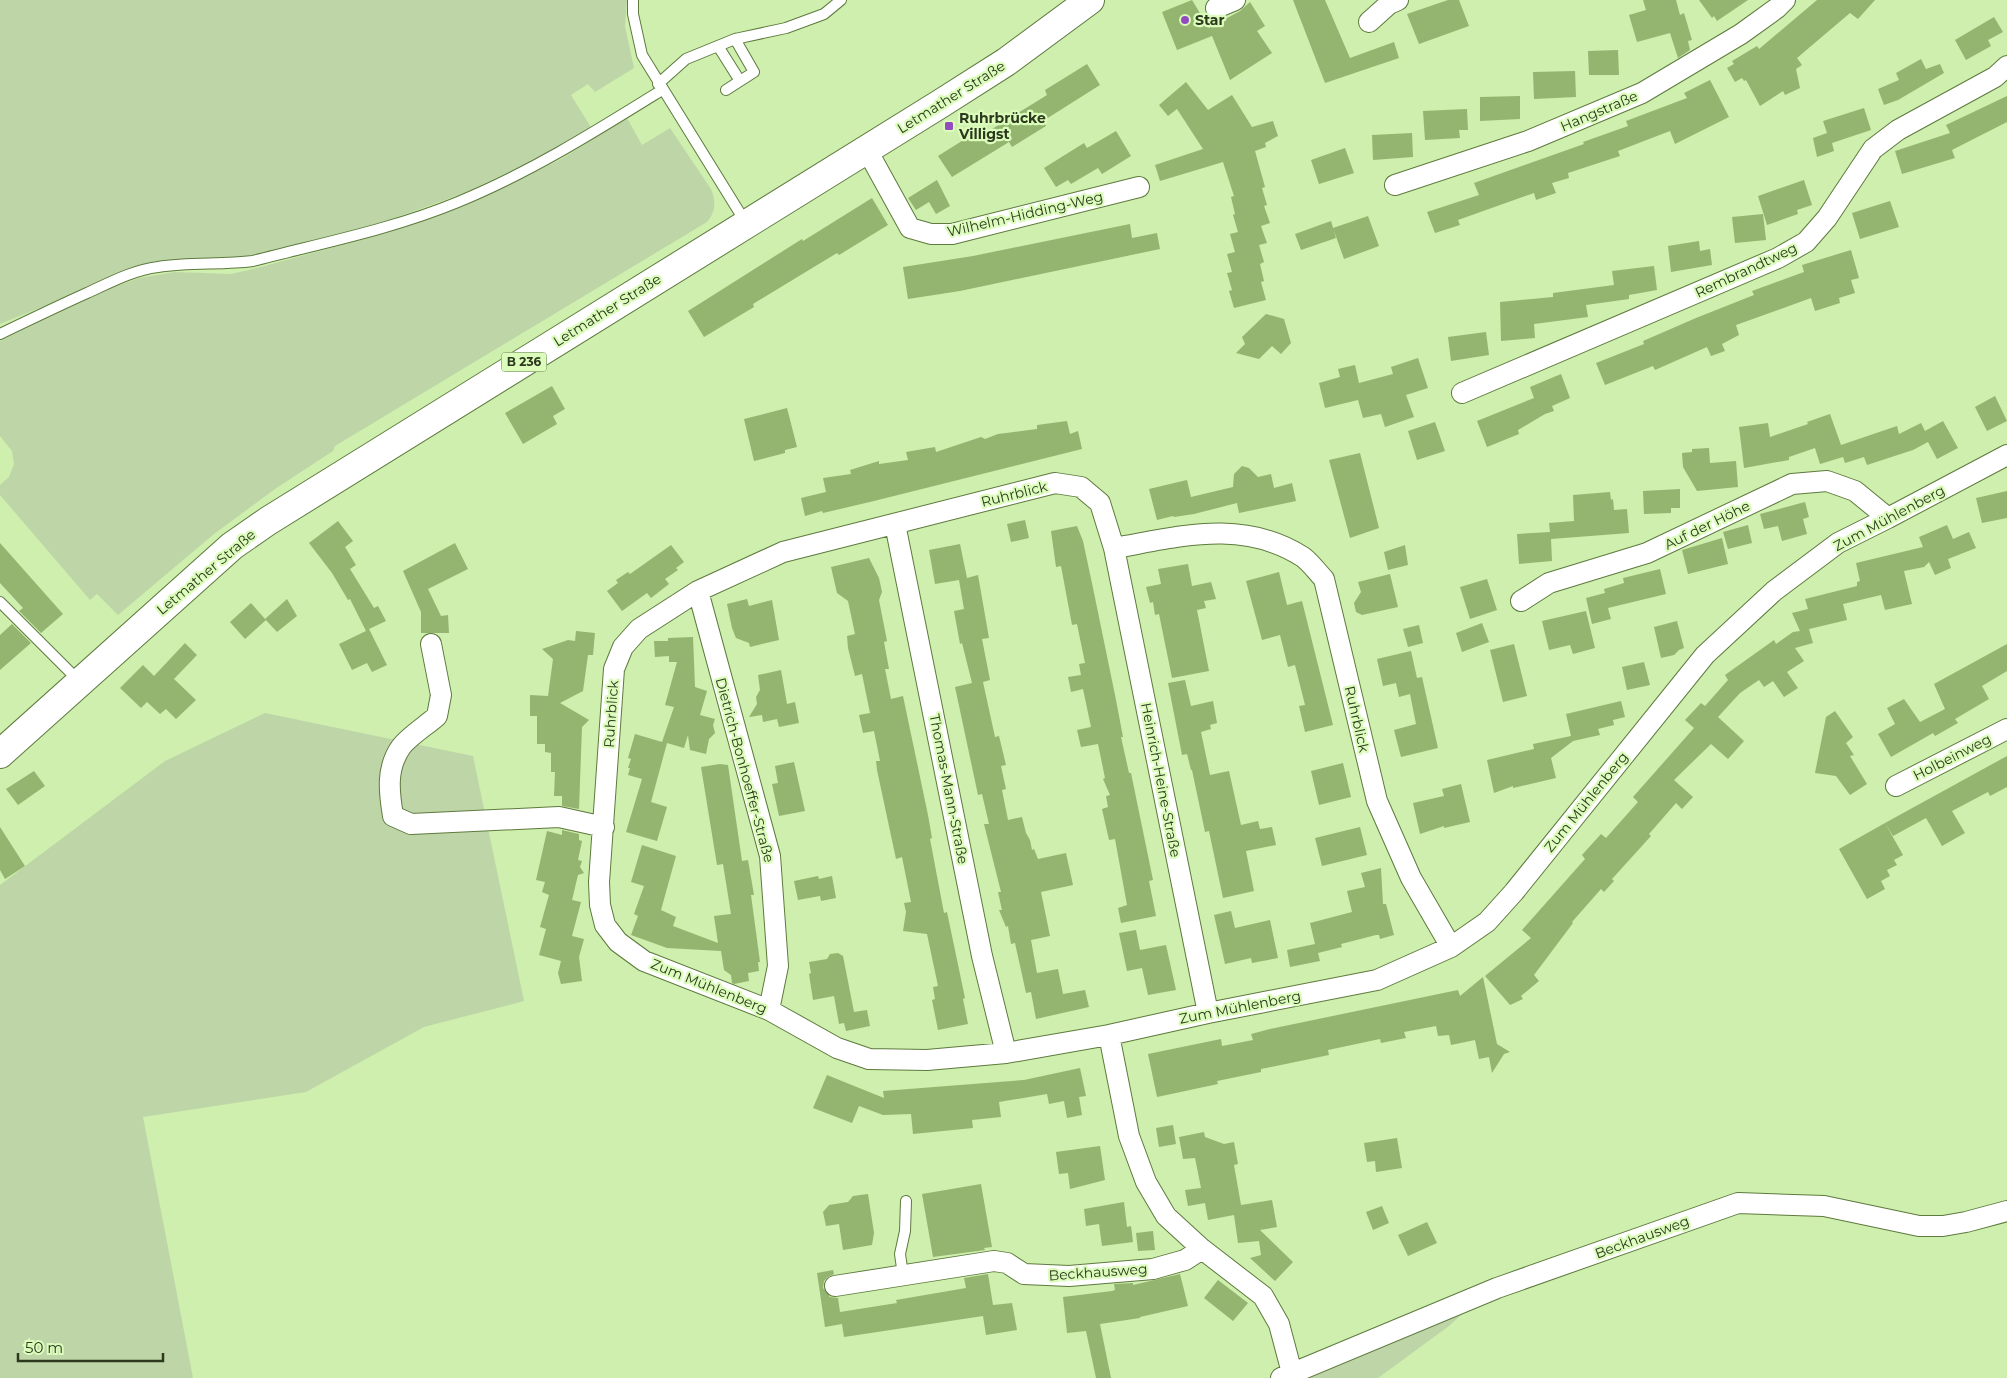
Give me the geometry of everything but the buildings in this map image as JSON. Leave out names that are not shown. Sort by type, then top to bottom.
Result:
[{"type":"main road","name":"Letmather Straße","points":[[0,754],[232,546],[268,521],[1006,62],[1090,0]]},
{"type":"street","points":[[1216,8],[1235,0]]},
{"type":"street","points":[[1369,22],[1389,4],[1398,0]]},
{"type":"street","name":"Hangstraße","points":[[1395,185],[1528,140],[1642,93],[1741,34],[1785,0]]},
{"type":"street","name":"Rembrandtweg","points":[[1462,394],[1778,258],[1806,242],[1827,218],[1873,149],[1898,130],[1995,77],[2007,66]]},
{"type":"street","name":"Wilhelm-Hidding-Weg","points":[[867,150],[910,228],[930,234],[952,234],[1139,187]]},
{"type":"street","name":"Zum Mühlenberg","points":[[604,827],[599,882],[600,905],[606,925],[618,942],[644,961],[769,1010],[836,1048],[869,1059],[927,1060],[1006,1053],[1109,1035],[1208,1013],[1377,980],[1451,947],[1486,922],[1514,892],[1705,655],[1774,591],[1838,543],[2007,455]]},
{"type":"street","name":"Auf der Höhe","points":[[1521,601],[1549,583],[1647,553],[1792,484],[1827,481],[1855,491],[1888,518]]},
{"type":"street","name":"Ruhrblick","points":[[604,827],[614,669],[623,647],[639,629],[698,591],[783,552],[1055,484],[1082,487],[1100,503],[1114,548],[1206,533],[1244,534],[1274,542],[1304,558],[1324,579],[1377,801],[1411,878],[1451,947]]},
{"type":"street","name":"Thomas-Mann-Straße","points":[[895,524],[982,956],[1006,1053]]},
{"type":"street","name":"Heinrich-Heine-Straße","points":[[1114,548],[1208,1013]]},
{"type":"street","name":"Dietrich-Bonhoeffer-Straße","points":[[698,591],[770,856],[778,966],[769,1010]]},
{"type":"street","points":[[431,644],[441,695],[438,716],[401,746],[391,769],[389,793],[393,816],[411,824],[559,817],[604,827]]},
{"type":"street","name":"Holbeinweg","points":[[1896,786],[2007,729]]},
{"type":"street","points":[[1109,1035],[1129,1136],[1146,1182],[1166,1216],[1202,1249]]},
{"type":"street","name":"Beckhausweg","points":[[836,1286],[994,1261],[1007,1263],[1024,1274],[1069,1276],[1107,1274],[1170,1265],[1185,1260],[1202,1249],[1263,1296],[1280,1324],[1289,1376],[1497,1288],[1738,1203],[1824,1206],[1920,1226],[1943,1226],[2007,1212]]},
{"type":"lane","points":[[633,0],[633,14],[642,56],[747,224]]},
{"type":"lane","points":[[0,334],[113,281],[133,274],[158,267],[253,261],[400,222],[457,202],[505,181],[565,150],[660,87],[686,59],[735,40],[786,28],[824,14],[841,0]]},
{"type":"lane","points":[[726,90],[754,72],[735,40]]},
{"type":"lane","points":[[718,46],[740,81]]},
{"type":"lane","points":[[0,602],[80,682]]},
{"type":"lane","points":[[903,1275],[900,1254],[905,1231],[906,1201]]},
{"type":"green space","points":[[0,0],[627,0],[625,26],[634,68],[595,92],[588,84],[571,95],[592,129],[552,151],[467,192],[384,222],[256,255],[140,267],[0,324]]},
{"type":"green space","points":[[627,118],[642,145],[670,128],[711,189],[714,206],[707,222],[335,446],[333,451],[275,489],[214,534],[118,615],[97,594],[90,600],[0,495],[0,485],[9,477],[14,464],[12,451],[0,436],[0,341],[100,292],[139,278],[175,272],[231,274],[387,233],[448,212],[563,158]]},
{"type":"green space","points":[[265,713],[473,756],[524,1001],[424,1027],[306,1092],[143,1117],[193,1378],[0,1378],[0,885],[165,761]]},
{"type":"green space","points":[[1473,1304],[1449,1326],[1378,1378],[1307,1378]]},
{"type":"place","name":"Star","points":[[1185,20]]},
{"type":"place","name":"Ruhrbrücke Villigst","points":[[949,126]]}]
